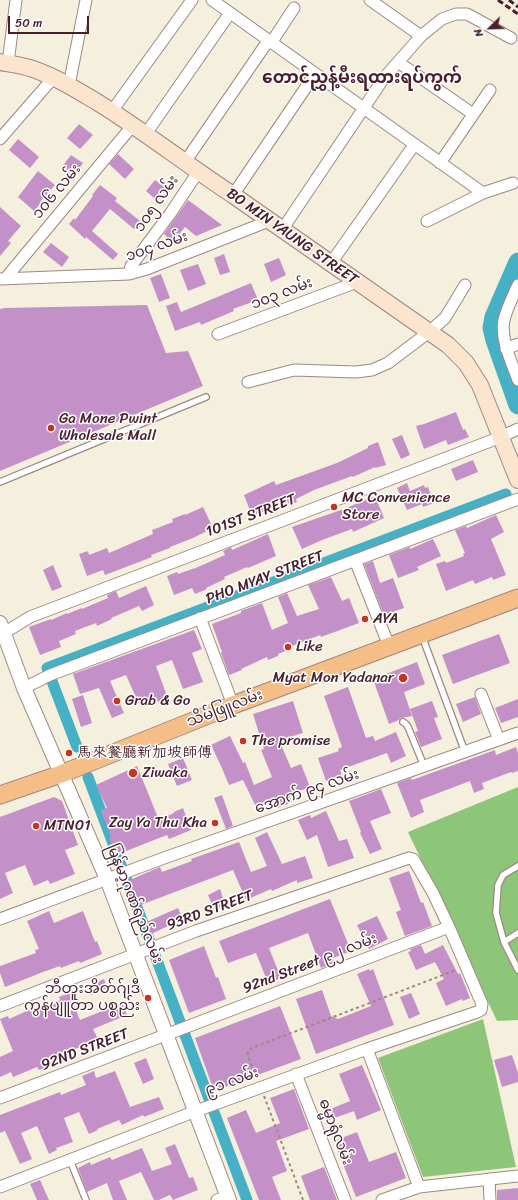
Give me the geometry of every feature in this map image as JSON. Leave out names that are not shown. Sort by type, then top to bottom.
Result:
[{"type":"main road","name":"BO MIN YAUNG STREET","points":[[4,62],[32,68],[54,77],[112,111],[448,345],[466,363],[511,432],[518,480]]},
{"type":"main road","name":"သိမ်ဖြူလမ်း","points":[[0,795],[61,774],[233,705],[518,598]]},
{"type":"street","points":[[4,62],[16,0]]},
{"type":"street","points":[[69,85],[86,0]]},
{"type":"street","points":[[112,111],[192,0]]},
{"type":"street","points":[[212,0],[483,193]]},
{"type":"street","points":[[370,0],[421,36]]},
{"type":"street","points":[[185,162],[294,8]]},
{"type":"street","name":"၁၀၆ လမ်း","points":[[3,279],[139,130],[230,13]]},
{"type":"street","points":[[276,225],[364,109],[384,78],[421,36],[442,19],[456,14],[467,14],[511,38]]},
{"type":"street","points":[[398,62],[473,114]]},
{"type":"street","points":[[233,195],[315,74]]},
{"type":"street","points":[[0,139],[54,77]]},
{"type":"street","points":[[440,163],[490,90]]},
{"type":"street","points":[[331,263],[414,145]]},
{"type":"street","name":"၁၀၅ လမ်း","points":[[129,274],[131,266],[170,214],[198,172]]},
{"type":"street","points":[[427,222],[483,193],[513,183]]},
{"type":"street","name":"၁၀၄ လမ်း","points":[[3,279],[129,274],[276,225]]},
{"type":"street","name":"၁၀၃ လမ်း","points":[[218,334],[357,282]]},
{"type":"street","points":[[248,382],[294,370],[356,372],[372,370],[388,363],[445,318],[466,285]]},
{"type":"street","points":[[518,285],[511,299],[504,321],[506,349],[518,380]]},
{"type":"street","points":[[506,349],[518,344]]},
{"type":"street","name":"101ST STREET","points":[[1,630],[30,617],[511,432]]},
{"type":"street","name":"PHO MYAY STREET","points":[[24,688],[50,675],[518,499]]},
{"type":"street","points":[[355,560],[389,646]]},
{"type":"street","points":[[200,618],[233,705]]},
{"type":"street","name":"မြန်မာ့ဂုဏ်ရည်လမ်း","points":[[1,630],[24,688],[107,879],[196,1111],[225,1199]]},
{"type":"street","points":[[481,694],[499,740]]},
{"type":"street","name":"အောက် ၉၄ လမ်း","points":[[0,919],[107,879],[518,733]]},
{"type":"street","name":"93RD STREET","points":[[0,1006],[196,931],[409,858],[413,859],[419,868],[450,927]]},
{"type":"street","points":[[450,927],[465,966]]},
{"type":"street","name":"92nd Street ၉၂ လမ်း","points":[[186,1027],[450,927]]},
{"type":"street","name":"၉၁ လမ်း","points":[[0,1187],[260,1087],[477,1012],[481,1010],[482,1004],[465,966]]},
{"type":"street","name":"92ND STREET","points":[[0,1098],[186,1027]]},
{"type":"street","points":[[367,1049],[419,1187]]},
{"type":"street","name":"ဓမ္မာရုံလမ်း","points":[[296,1074],[345,1200]]},
{"type":"street","points":[[382,1200],[419,1187],[518,1176]]},
{"type":"street","points":[[489,1179],[490,1200]]},
{"type":"lane","points":[[0,482],[206,397]]},
{"type":"lane","points":[[421,634],[465,752]]},
{"type":"lane","points":[[403,722],[408,727],[424,767]]},
{"type":"lane","points":[[518,866],[503,875],[498,885],[496,913],[504,942],[518,970]]},
{"type":"lane","points":[[504,942],[518,933]]},
{"type":"lane","points":[[70,1160],[86,1200]]},
{"type":"path","points":[[303,1200],[248,1057],[248,1052],[252,1048],[465,966]]},
{"type":"green space","points":[[518,787],[518,1020],[497,1021],[408,832]]},
{"type":"green space","points":[[483,1019],[516,1167],[423,1177],[378,1058]]},
{"type":"building","points":[[79,124],[93,135],[80,149],[67,138]]},
{"type":"building","points":[[18,139],[39,157],[30,168],[9,150]]},
{"type":"building","points":[[118,154],[134,169],[125,179],[109,164]]},
{"type":"building","points":[[71,155],[83,163],[73,177],[61,168]]},
{"type":"building","points":[[38,171],[55,185],[34,211],[18,197]]},
{"type":"building","points":[[155,180],[164,187],[155,199],[146,191]]},
{"type":"building","points":[[100,185],[117,198],[115,201],[140,221],[134,229],[110,209],[92,231],[118,254],[113,260],[86,237],[85,239],[69,224],[74,218],[75,220]]},
{"type":"building","points":[[188,200],[222,225],[196,236],[185,227],[173,242],[164,234]]},
{"type":"building","points":[[0,207],[21,226],[8,241],[11,243],[0,256]]},
{"type":"building","points":[[51,243],[69,257],[62,267],[43,252]]},
{"type":"building","points":[[224,254],[230,272],[220,275],[214,258]]},
{"type":"building","points":[[279,258],[286,275],[271,282],[264,264]]},
{"type":"building","points":[[198,264],[206,284],[188,291],[180,270]]},
{"type":"building","points":[[161,274],[170,298],[159,302],[150,278]]},
{"type":"building","points":[[251,283],[258,300],[233,309],[234,311],[201,325],[200,322],[175,331],[166,306],[177,302],[181,312]]},
{"type":"building","name":"Ga Mone Pwint Wholesale Mall","points":[[147,305],[166,353],[188,351],[203,386],[0,471],[0,309]]},
{"type":"building","points":[[456,412],[463,430],[465,429],[469,437],[448,445],[446,440],[424,449],[416,426]]},
{"type":"building","points":[[402,435],[410,455],[401,459],[392,439]]},
{"type":"building","points":[[378,442],[386,465],[375,467],[353,477],[352,476],[314,490],[296,499],[297,502],[289,505],[288,502],[252,516],[244,495],[274,481],[276,485],[337,463]]},
{"type":"building","points":[[473,460],[478,472],[456,481],[451,469]]},
{"type":"building","points":[[407,483],[410,491],[424,485],[425,488],[428,487],[434,503],[423,507],[422,504],[407,510],[397,488]]},
{"type":"building","points":[[375,496],[384,518],[353,532],[352,529],[302,549],[292,527],[344,509]]},
{"type":"building","points":[[203,507],[213,528],[151,555],[152,557],[105,575],[103,570],[87,576],[79,554],[88,551],[89,555],[107,548],[109,553],[153,534],[152,530],[173,522],[172,519]]},
{"type":"building","points":[[496,515],[504,532],[491,539],[506,575],[493,580],[492,577],[475,584],[473,580],[446,591],[436,564],[445,561],[446,563],[464,556],[463,554],[465,553],[455,530],[466,526],[467,528]]},
{"type":"building","points":[[268,534],[276,556],[224,577],[225,579],[195,594],[192,588],[174,595],[167,576],[198,567],[225,555],[223,551],[231,547],[232,550]]},
{"type":"building","points":[[433,539],[441,556],[417,567],[419,570],[398,578],[389,555],[410,547],[410,549]]},
{"type":"building","points":[[373,561],[380,583],[393,578],[404,608],[384,615],[364,564]]},
{"type":"building","points":[[53,565],[62,587],[52,591],[43,570]]},
{"type":"building","points":[[331,577],[342,601],[349,598],[359,623],[321,637],[320,635],[292,646],[293,648],[278,654],[278,656],[268,660],[267,657],[229,675],[212,624],[262,603],[272,630],[288,623],[278,597],[287,593],[297,616],[319,609],[308,585]]},
{"type":"building","points":[[146,586],[154,605],[142,611],[139,606],[111,618],[112,619],[97,626],[96,623],[75,631],[76,634],[59,641],[61,647],[40,655],[29,627],[82,609],[108,598],[107,595],[116,591],[119,598]]},
{"type":"building","points":[[194,630],[202,649],[192,653],[203,682],[183,689],[172,660],[156,666],[168,699],[158,702],[156,697],[139,704],[126,675],[110,681],[124,713],[112,718],[99,688],[80,694],[73,674]]},
{"type":"building","points":[[499,634],[510,663],[453,684],[442,655]]},
{"type":"building","points":[[417,662],[425,684],[404,692],[412,716],[401,718],[389,724],[373,679]]},
{"type":"building","points":[[348,687],[366,738],[373,736],[375,741],[396,732],[406,756],[391,763],[387,753],[340,770],[342,776],[326,781],[318,758],[339,751],[338,749],[342,747],[324,696]]},
{"type":"building","points":[[83,695],[92,723],[81,727],[72,699]]},
{"type":"building","points":[[475,697],[481,714],[463,722],[456,704]]},
{"type":"building","points":[[518,699],[518,717],[501,723],[495,708]]},
{"type":"building","points":[[293,701],[303,733],[279,740],[291,768],[301,764],[310,787],[289,795],[292,802],[278,808],[274,800],[257,809],[243,780],[229,785],[211,745],[230,736],[243,763],[245,762],[254,785],[272,777],[261,750],[264,749],[253,714]]},
{"type":"building","points":[[432,701],[438,717],[434,718],[442,739],[421,747],[415,732],[418,731],[410,709]]},
{"type":"building","points":[[516,747],[518,753],[518,771],[511,772],[482,783],[484,789],[474,793],[470,781],[420,800],[424,812],[411,818],[397,783],[411,778],[412,780],[495,750],[496,755]]},
{"type":"building","points":[[183,758],[192,780],[177,786],[168,764]]},
{"type":"building","points":[[137,766],[159,820],[183,808],[191,830],[169,839],[167,835],[116,855],[101,811],[107,808],[96,785]]},
{"type":"building","points":[[381,789],[391,813],[370,821],[382,849],[370,854],[360,833],[361,832],[349,801]]},
{"type":"building","points":[[222,795],[233,826],[226,829],[214,798]]},
{"type":"building","name":"MTN01","points":[[54,797],[62,801],[78,845],[65,850],[75,874],[50,884],[48,880],[34,886],[25,865],[5,873],[13,893],[0,899],[0,817]]},
{"type":"building","points":[[326,811],[339,841],[347,839],[354,858],[328,867],[317,835],[307,840],[298,820],[310,815],[311,818]]},
{"type":"building","points":[[267,832],[282,864],[305,856],[313,878],[297,883],[297,880],[246,900],[233,870],[138,906],[134,896],[131,897],[125,882],[160,867],[162,872],[192,861],[191,859],[239,842],[251,872],[267,866],[255,838]]},
{"type":"building","points":[[409,871],[421,903],[423,902],[432,926],[405,936],[396,912],[401,910],[389,878]]},
{"type":"building","points":[[220,889],[225,905],[214,909],[208,895]]},
{"type":"building","points":[[330,899],[351,951],[333,958],[334,963],[321,968],[308,933],[269,948],[281,978],[268,983],[256,953],[228,963],[219,941]]},
{"type":"building","points":[[178,908],[183,919],[149,935],[144,923]]},
{"type":"building","points":[[49,911],[54,923],[83,911],[95,942],[97,941],[102,954],[80,963],[79,961],[61,968],[60,966],[5,987],[0,973],[0,966],[36,953],[35,950],[39,949],[27,921]]},
{"type":"building","points":[[377,916],[388,939],[369,949],[357,925]]},
{"type":"building","points":[[421,945],[425,954],[443,945],[458,974],[460,973],[470,998],[463,1001],[462,999],[446,1006],[436,983],[444,979],[435,962],[416,970],[408,952],[411,951],[410,949]]},
{"type":"building","points":[[204,946],[226,999],[189,1013],[169,960]]},
{"type":"building","points":[[369,969],[370,971],[373,969],[394,1025],[316,1054],[296,999],[322,990],[331,1016],[338,1019],[371,1006],[357,974]]},
{"type":"building","points":[[104,979],[107,988],[90,995],[87,987]]},
{"type":"building","points":[[69,993],[80,1020],[122,1003],[127,1015],[93,1029],[98,1039],[60,1056],[63,1061],[39,1070],[37,1067],[13,1077],[11,1072],[0,1077],[0,1057],[13,1051],[0,1019],[8,1016],[9,1019],[31,1009],[33,1012],[60,1000],[59,997]]},
{"type":"building","points":[[411,993],[420,1014],[409,1019],[400,997]]},
{"type":"building","points":[[280,1006],[301,1059],[214,1091],[195,1038]]},
{"type":"building","points":[[512,1055],[518,1073],[518,1082],[502,1087],[494,1060]]},
{"type":"building","points":[[146,1058],[154,1079],[143,1084],[134,1063]]},
{"type":"building","points":[[362,1065],[381,1110],[357,1120],[354,1111],[326,1121],[323,1112],[350,1101],[339,1074]]},
{"type":"building","points":[[94,1071],[96,1078],[115,1071],[130,1107],[159,1097],[164,1109],[144,1117],[143,1115],[122,1125],[119,1120],[89,1134],[79,1112],[64,1118],[73,1142],[56,1148],[57,1150],[49,1154],[37,1126],[21,1133],[32,1159],[20,1164],[5,1131],[0,1133],[0,1115],[60,1092],[61,1095],[86,1085],[82,1076]]},
{"type":"building","points":[[294,1089],[309,1129],[276,1141],[287,1171],[272,1177],[281,1200],[259,1200],[227,1118],[246,1110],[256,1133],[280,1123],[270,1098]]},
{"type":"building","points":[[357,1132],[369,1162],[396,1152],[406,1178],[356,1197],[334,1141]]},
{"type":"building","points":[[175,1144],[189,1178],[193,1177],[198,1190],[173,1200],[170,1195],[159,1200],[154,1200],[141,1172],[119,1181],[127,1200],[113,1200],[107,1183],[87,1192],[78,1168],[90,1162],[91,1165],[110,1157],[112,1160],[142,1148],[152,1171],[172,1164],[165,1148]]},
{"type":"building","points":[[324,1167],[337,1200],[310,1200],[301,1176]]},
{"type":"building","points":[[40,1180],[49,1200],[37,1200],[30,1184]]},
{"type":"building","points":[[518,1188],[518,1200],[497,1200],[497,1190]]},
{"type":"waterway","points":[[518,262],[494,317],[492,328],[518,405]]},
{"type":"waterway","points":[[77,747],[47,668],[506,494]]},
{"type":"waterway","points":[[88,777],[247,1200]]},
{"type":"railway","points":[[498,0],[518,14]]},
{"type":"railway","points":[[509,0],[518,7]]},
{"type":"place","name":"Ga Mone Pwint Wholesale Mall","points":[[51,428]]},
{"type":"place","name":"MC Convenience Store","points":[[334,507]]},
{"type":"place","name":"AYA","points":[[365,619]]},
{"type":"place","name":"Like","points":[[288,647]]},
{"type":"place","name":"Myat Mon Yadanar","points":[[403,678]]},
{"type":"place","name":"Grab & Go","points":[[117,701]]},
{"type":"place","name":"The promise","points":[[243,741]]},
{"type":"place","name":"馬來餐廳新加坡師傅","points":[[69,753]]},
{"type":"place","name":"Ziwaka","points":[[133,773]]},
{"type":"place","name":"Zay Ya Thu Kha","points":[[215,823]]},
{"type":"place","name":"MTN01","points":[[36,826]]},
{"type":"place","name":"ဘီတူးအိတ်ဂ်ျဒီ ကွန်ပျူတာ ပစ္စည်း","points":[[148,998]]},
{"type":"district","name":"တောင်ညွှန့်မီးရထားရပ်ကွက်","points":[[362,79]]}]
